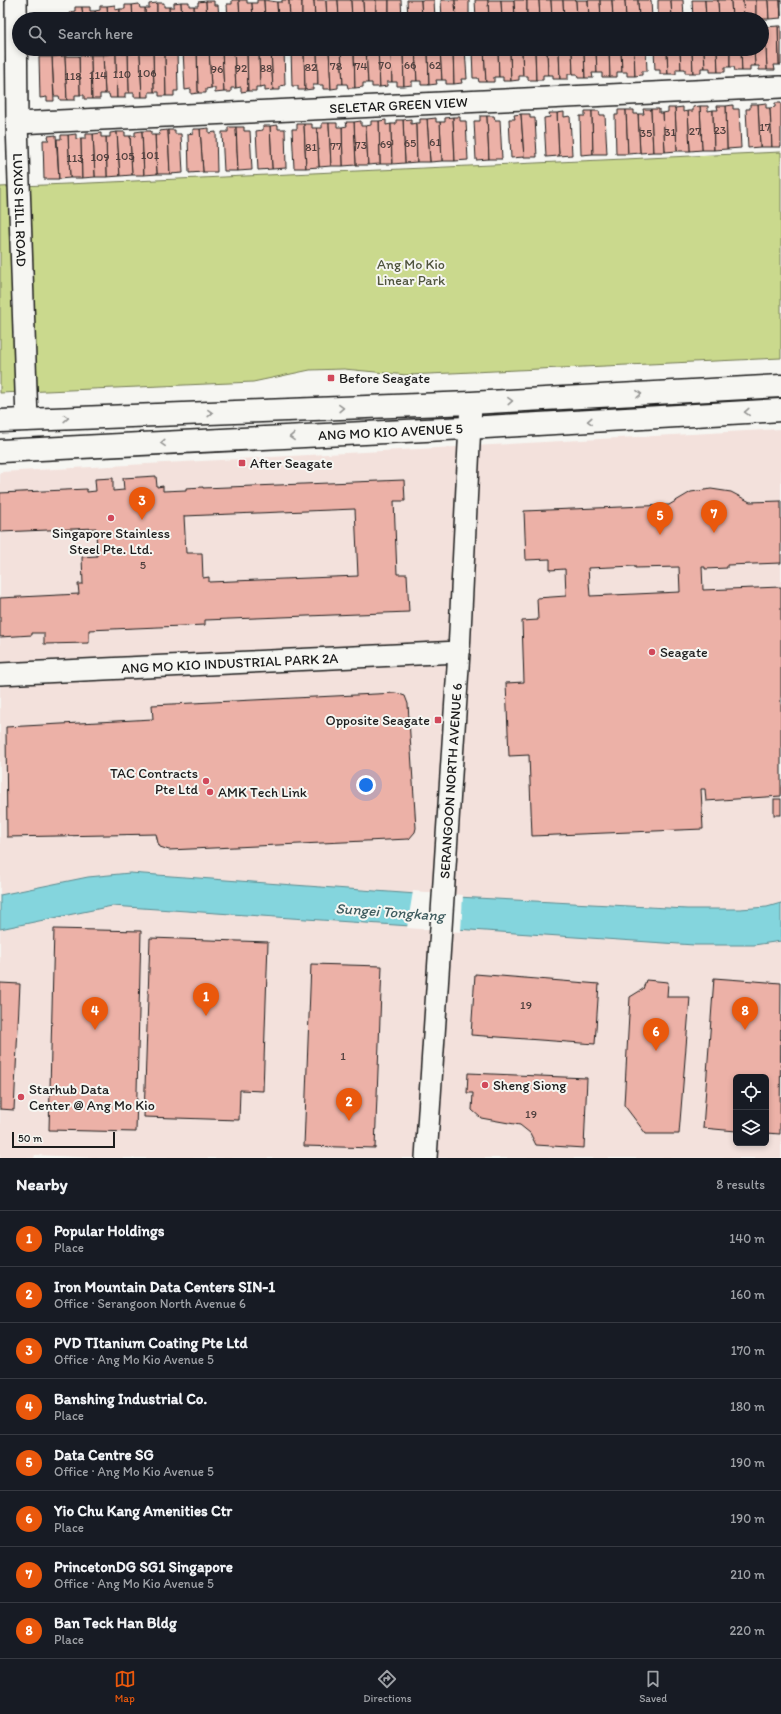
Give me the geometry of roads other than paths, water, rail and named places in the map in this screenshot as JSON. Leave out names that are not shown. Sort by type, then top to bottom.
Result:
[{"type":"main road","name":"ANG MO KIO AVENUE 5","points":[[0,421],[464,403],[781,386]]},
{"type":"main road","name":"ANG MO KIO AVENUE 5","points":[[0,451],[463,428],[781,410]]},
{"type":"street","name":"LUXUS HILL ROAD","points":[[16,0],[16,12]]},
{"type":"street","name":"LUXUS HILL ROAD","points":[[16,56],[17,123],[27,420]]},
{"type":"street","name":"SELETAR GREEN VIEW","points":[[17,123],[781,87]]},
{"type":"street","name":"SERANGOON NORTH AVENUE 6","points":[[426,1158],[433,960],[452,653],[464,403]]},
{"type":"street","name":"ANG MO KIO INDUSTRIAL PARK 2A","points":[[0,674],[452,653]]},
{"type":"street","name":"SERANGOON NORTH AVENUE 6","points":[[415,1158],[423,1054],[433,960]]},
{"type":"water","name":"Sungei Tongkang","points":[[130,873],[457,897],[687,909],[740,909],[767,907],[781,903],[781,941],[754,945],[694,945],[112,906],[0,929],[0,895],[88,877]]},
{"type":"place","name":"Before Seagate","points":[[331,378]]},
{"type":"place","name":"After Seagate","points":[[242,463]]},
{"type":"place","name":"Singapore Stainless Steel Pte. Ltd.","points":[[111,518]]},
{"type":"place","name":"PVD TItanium Coating Pte Ltd","points":[[142,520]]},
{"type":"place","name":"PrincetonDG SG1 Singapore","points":[[714,533]]},
{"type":"place","name":"Data Centre SG","points":[[660,535]]},
{"type":"place","name":"Seagate","points":[[652,652]]},
{"type":"place","name":"Opposite Seagate","points":[[438,720]]},
{"type":"place","name":"TAC Contracts Pte Ltd","points":[[206,781]]},
{"type":"place","name":"AMK Tech Link","points":[[210,792]]},
{"type":"place","name":"Popular Holdings","points":[[206,1016]]},
{"type":"place","name":"Banshing Industrial Co.","points":[[95,1030]]},
{"type":"place","name":"Ban Teck Han Bldg","points":[[745,1030]]},
{"type":"place","name":"Yio Chu Kang Amenities Ctr","points":[[656,1051]]},
{"type":"place","name":"Sheng Siong","points":[[485,1085]]},
{"type":"place","name":"Starhub Data Center @ Ang Mo Kio","points":[[21,1097]]},
{"type":"place","name":"Iron Mountain Data Centers SIN-1","points":[[349,1121]]},
{"type":"park label","name":"Ang Mo Kio Linear Park","points":[[411,272]]}]
